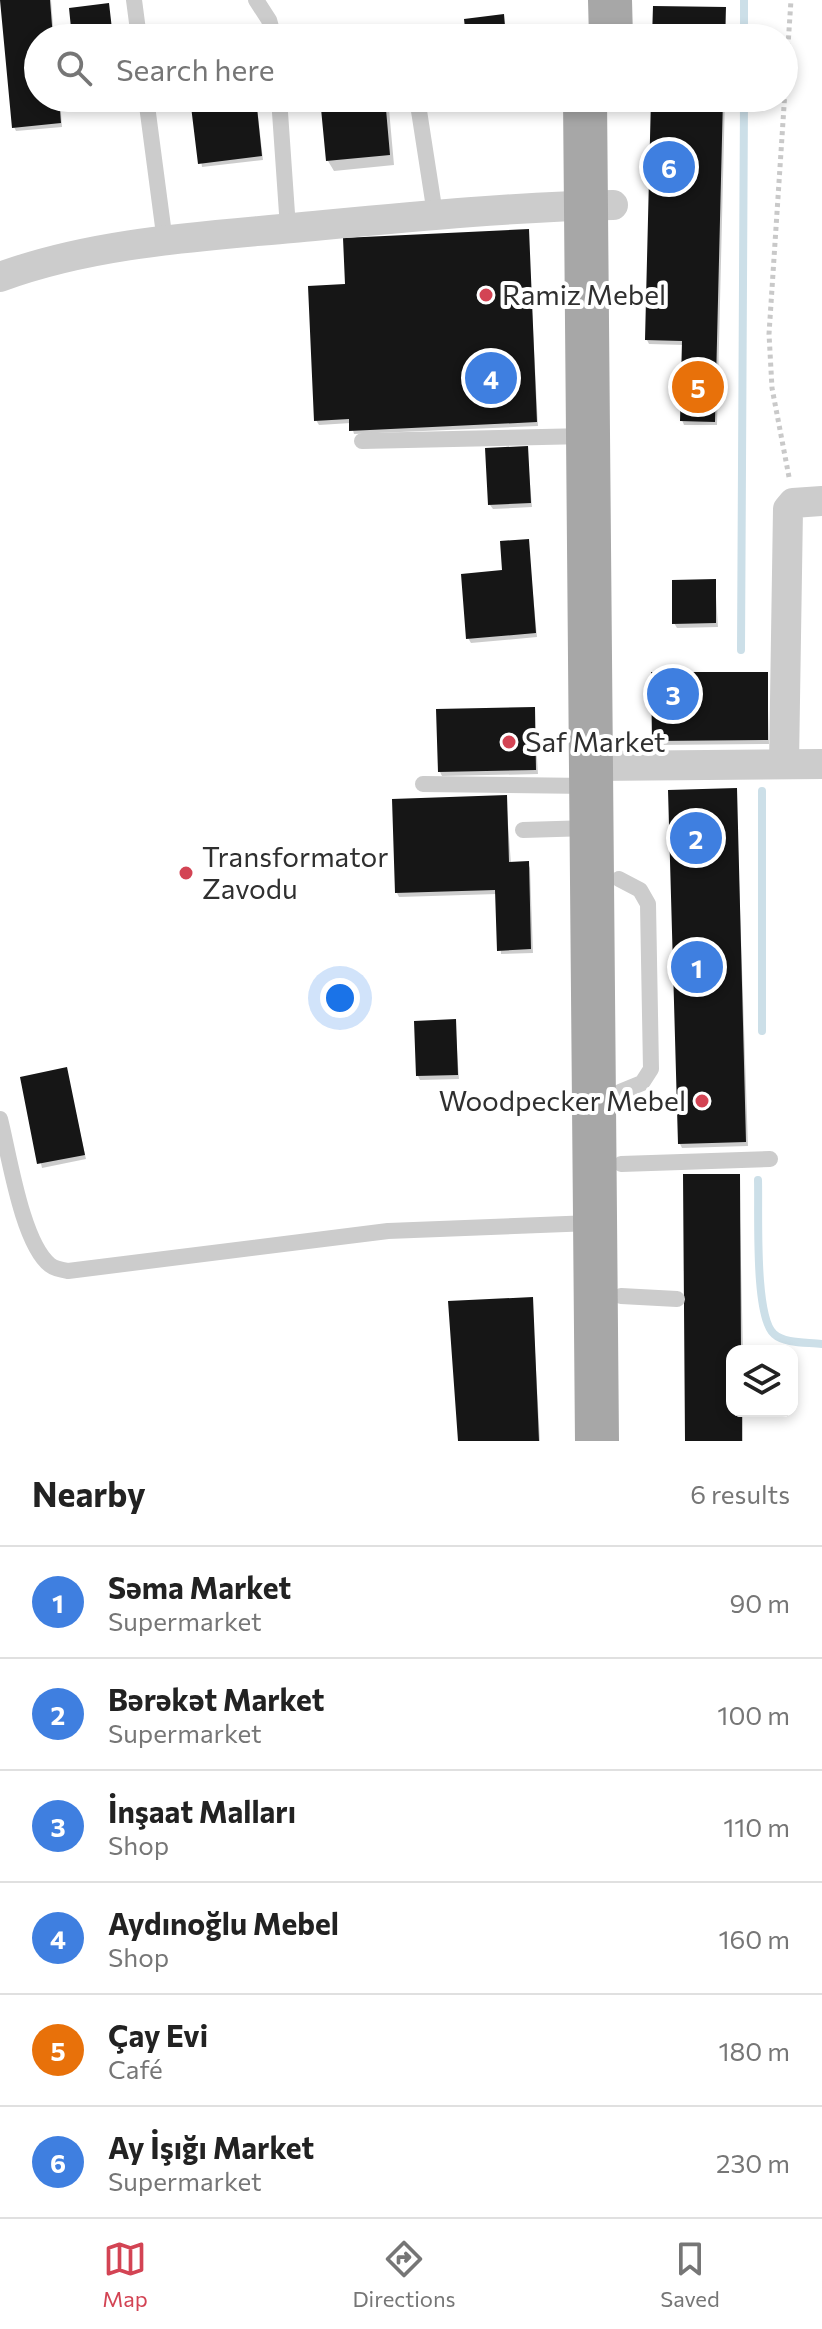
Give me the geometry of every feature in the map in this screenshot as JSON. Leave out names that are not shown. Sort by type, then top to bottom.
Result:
[{"type":"main road","points":[[583,0],[584,24]]},
{"type":"main road","points":[[610,0],[611,24]]},
{"type":"main road","points":[[587,112],[599,205],[594,1223],[597,1441]]},
{"type":"main road","points":[[609,112],[599,205],[588,436],[598,787],[619,879],[623,1441]]},
{"type":"street","points":[[0,277],[86,253],[165,242],[435,214],[599,205]]},
{"type":"street","points":[[784,764],[788,509],[808,502]]},
{"type":"street","points":[[598,787],[784,764],[822,764]]},
{"type":"lane","points":[[134,0],[137,24]]},
{"type":"lane","points":[[256,0],[270,24]]},
{"type":"lane","points":[[148,112],[165,242]]},
{"type":"lane","points":[[280,112],[288,228]]},
{"type":"lane","points":[[419,112],[435,214]]},
{"type":"lane","points":[[362,441],[588,436]]},
{"type":"lane","points":[[423,784],[598,787]]},
{"type":"lane","points":[[523,830],[598,787]]},
{"type":"lane","points":[[0,1119],[28,1228],[40,1254],[52,1267],[68,1271],[388,1231],[594,1223]]},
{"type":"lane","points":[[621,1164],[770,1159]]},
{"type":"lane","points":[[621,1296],[677,1299]]},
{"type":"path","points":[[789,24],[791,0]]},
{"type":"path","points":[[784,112],[769,334],[772,388],[808,502]]},
{"type":"building","points":[[0,0],[50,0],[52,24],[24,24],[24,112],[60,112],[61,123],[12,128]]},
{"type":"building","points":[[109,3],[111,24],[71,24],[69,8]]},
{"type":"building","points":[[653,6],[726,7],[725,24],[652,24]]},
{"type":"building","points":[[504,14],[505,24],[465,24],[464,19]]},
{"type":"building","points":[[192,112],[257,112],[262,156],[198,164]]},
{"type":"building","points":[[321,112],[386,112],[390,155],[326,161]]},
{"type":"building","points":[[651,112],[723,112],[715,422],[680,421],[682,341],[645,340]]},
{"type":"building","points":[[529,229],[537,422],[349,431],[349,419],[314,421],[308,286],[345,284],[343,238]]},
{"type":"building","points":[[528,446],[531,503],[488,505],[485,448]]},
{"type":"building","points":[[529,539],[536,633],[466,639],[461,574],[502,570],[500,541]]},
{"type":"building","points":[[716,579],[716,623],[672,624],[672,580]]},
{"type":"building","points":[[651,672],[768,672],[768,740],[652,741]]},
{"type":"building","points":[[535,707],[536,770],[438,772],[436,709]]},
{"type":"building","points":[[737,788],[746,1142],[678,1144],[668,790]]},
{"type":"building","points":[[507,795],[509,862],[529,861],[531,949],[497,951],[495,890],[395,893],[392,799]]},
{"type":"building","points":[[456,1019],[458,1075],[416,1076],[414,1021]]},
{"type":"building","points":[[67,1067],[85,1155],[37,1164],[20,1077]]},
{"type":"building","points":[[683,1174],[740,1174],[741,1345],[726,1345],[726,1417],[742,1417],[742,1441],[685,1441]]},
{"type":"building","points":[[533,1297],[539,1441],[458,1441],[448,1301]]},
{"type":"waterway","points":[[744,0],[744,24]]},
{"type":"waterway","points":[[741,650],[744,112]]},
{"type":"waterway","points":[[762,791],[762,1031]]},
{"type":"waterway","points":[[758,1180],[760,1286],[768,1324],[774,1334],[784,1340],[822,1344]]},
{"type":"place","name":"Ay İşığı Market","points":[[669,167]]},
{"type":"place","name":"Ramiz Mebel","points":[[486,295]]},
{"type":"place","name":"Aydınoğlu Mebel","points":[[491,378]]},
{"type":"place","name":"Çay Evi","points":[[698,387]]},
{"type":"place","name":"İnşaat Malları","points":[[673,694]]},
{"type":"place","name":"Saf Market","points":[[509,742]]},
{"type":"place","name":"Bərəkət Market","points":[[696,838]]},
{"type":"place","name":"Transformator Zavodu","points":[[186,873]]},
{"type":"place","name":"Səma Market","points":[[697,967]]},
{"type":"place","name":"Woodpecker Mebel","points":[[702,1101]]}]
